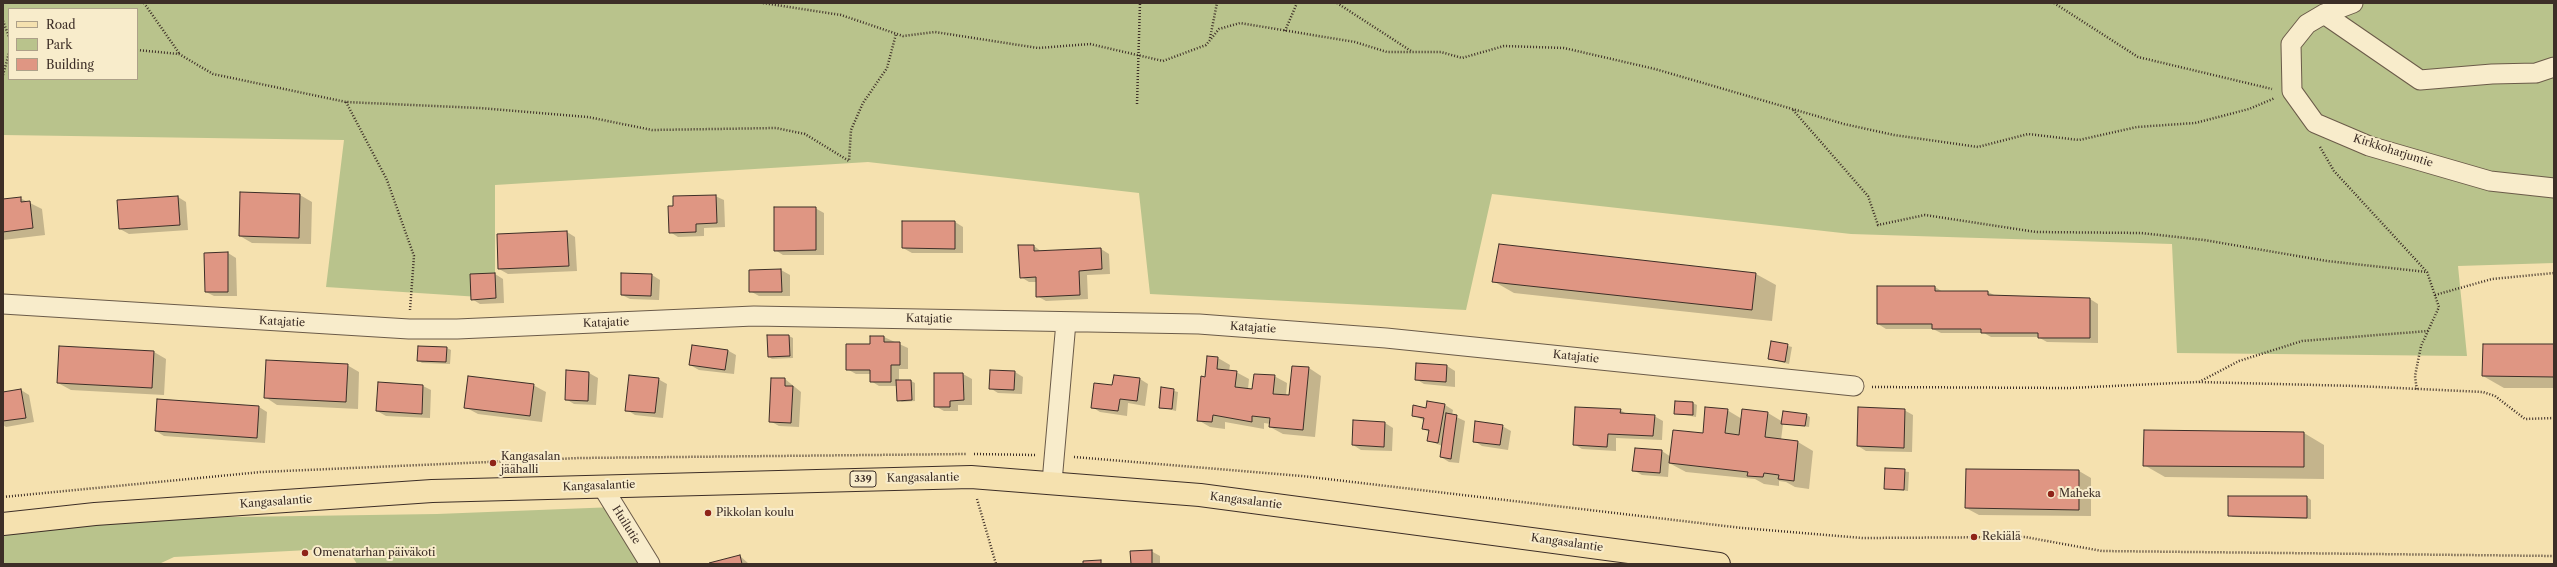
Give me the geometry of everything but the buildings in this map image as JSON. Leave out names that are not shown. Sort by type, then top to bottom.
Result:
[{"type":"main road","name":"Kangasalantie","points":[[3,524],[95,514],[432,491],[970,477],[1200,494],[1719,564]]},
{"type":"street","points":[[2292,91],[2291,44],[2307,24],[2324,14],[2353,3]]},
{"type":"street","points":[[2324,14],[2420,80],[2492,74],[2536,73],[2554,67]]},
{"type":"street","name":"Kirkkoharjuntie","points":[[2292,91],[2316,123],[2369,146],[2490,181],[2554,188]]},
{"type":"street","name":"Katajatie","points":[[3,304],[409,329],[457,329],[754,316],[1199,324],[1386,338],[1854,386]]},
{"type":"street","points":[[1052,482],[1066,322]]},
{"type":"street","name":"Huilutie","points":[[602,486],[650,564]]},
{"type":"path","points":[[144,3],[179,54]]},
{"type":"path","points":[[763,3],[841,15],[903,36],[935,32],[1038,48],[1090,44],[1163,61],[1206,45],[1218,29],[1240,23],[1355,42],[1387,52],[1441,52],[1462,58],[1504,46],[1564,48],[1655,69],[1793,110],[1894,135],[1978,147],[2028,134],[2079,140],[2137,128],[2195,123],[2248,109],[2292,91]]},
{"type":"path","points":[[1137,104],[1140,3]]},
{"type":"path","points":[[1209,41],[1217,3]]},
{"type":"path","points":[[1285,31],[1297,3]]},
{"type":"path","points":[[1337,3],[1411,52]]},
{"type":"path","points":[[2054,3],[2138,57],[2264,89],[2292,91]]},
{"type":"path","points":[[3,21],[8,34]]},
{"type":"path","points":[[138,50],[179,54],[213,74],[346,102],[480,108],[588,118],[652,130],[776,128],[805,134],[849,161],[851,130],[863,103],[887,68],[896,34]]},
{"type":"path","points":[[3,75],[8,57]]},
{"type":"path","points":[[346,102],[387,180],[414,256],[409,329]]},
{"type":"path","points":[[1793,110],[1868,196],[1878,225],[1925,215],[2036,232],[2141,234],[2204,240],[2327,262],[2427,272]]},
{"type":"path","points":[[2318,144],[2334,170],[2427,272],[2439,307],[2421,346],[2415,376],[2417,390]]},
{"type":"path","points":[[2435,295],[2492,279],[2554,273]]},
{"type":"path","points":[[2198,382],[2239,361],[2302,341],[2428,331]]},
{"type":"path","points":[[1854,386],[2063,388],[2198,382],[2356,386],[2482,392],[2495,396],[2525,419],[2554,418]]},
{"type":"path","points":[[970,477],[996,564]]},
{"type":"green space","points":[[3,3],[2554,3],[2554,263],[2458,266],[2467,356],[2177,353],[2172,244],[1851,234],[1492,194],[1466,310],[1150,294],[1139,193],[868,162],[495,185],[495,298],[326,287],[344,140],[3,135]]},
{"type":"green space","points":[[615,507],[645,564],[357,564],[347,548],[174,557],[159,564],[3,564],[3,535],[99,519],[437,514]]},
{"type":"place","name":"Kangasalan jäähalli","points":[[493,463]]},
{"type":"place","name":"Maheka","points":[[2051,494]]},
{"type":"place","name":"Pikkolan koulu","points":[[708,513]]},
{"type":"place","name":"Rekiälä","points":[[1974,537]]},
{"type":"place","name":"Omenatarhan päiväkoti","points":[[305,553]]}]
